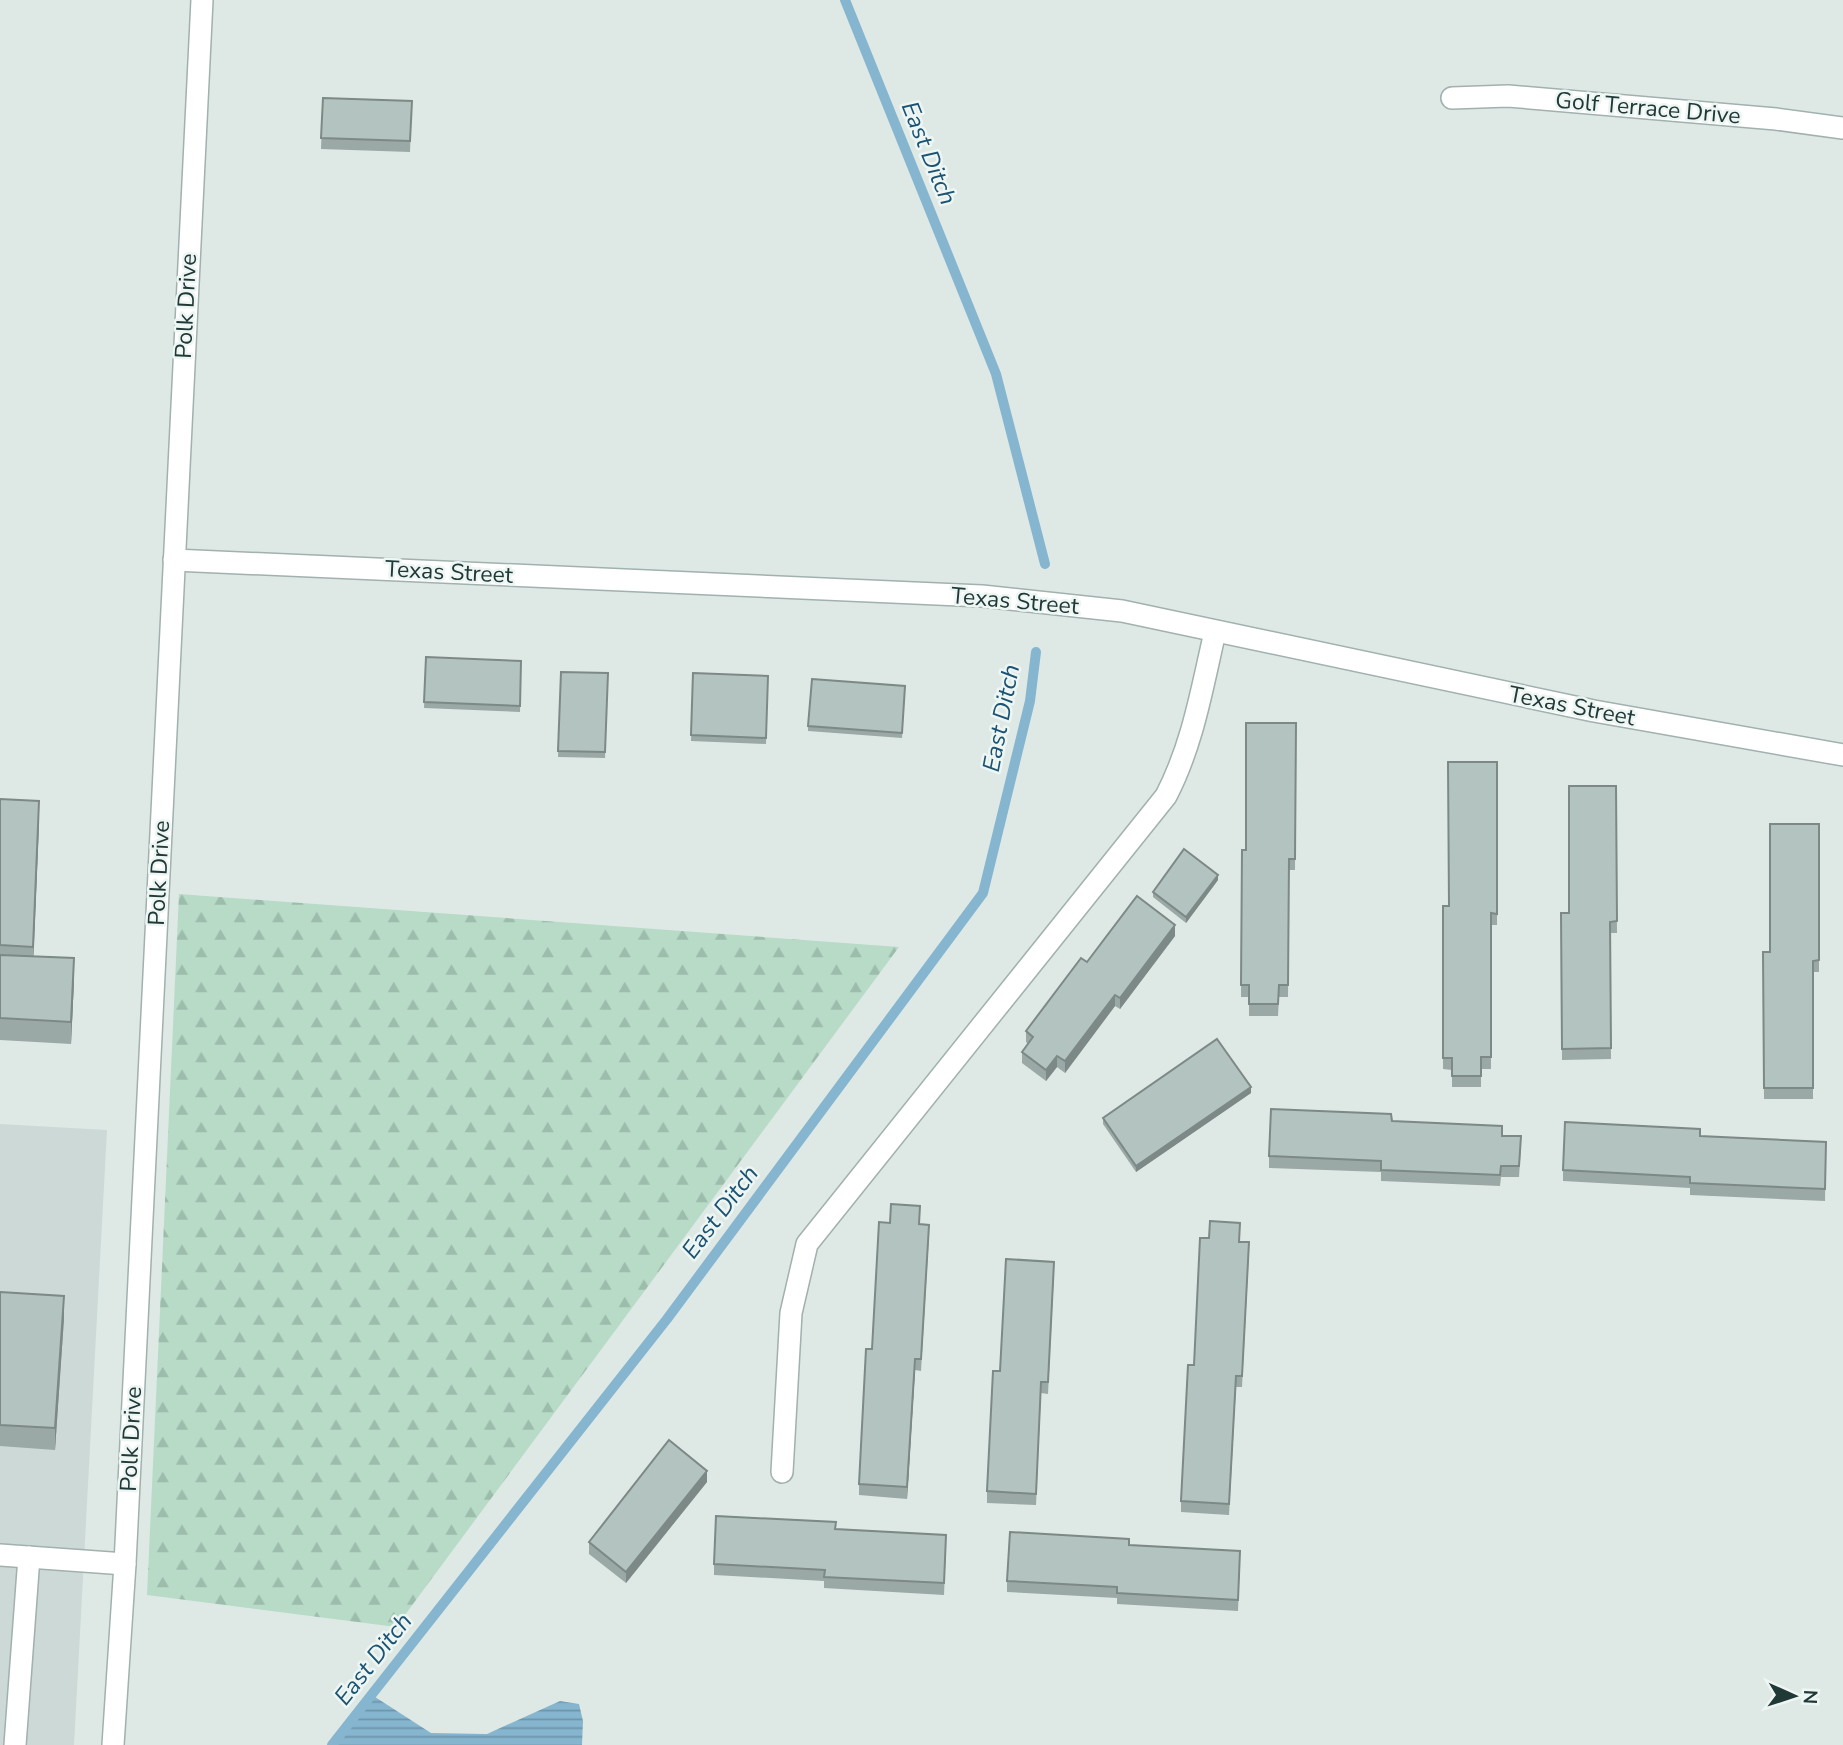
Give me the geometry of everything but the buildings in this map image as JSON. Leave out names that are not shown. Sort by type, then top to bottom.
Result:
[{"type":"street","name":"Polk Drive","points":[[113,1745],[125,1564],[202,0]]},
{"type":"street","name":"Golf Terrace Drive","points":[[1452,98],[1508,96],[1776,119],[1843,128]]},
{"type":"street","name":"Texas Street","points":[[174,559],[982,596],[1122,611],[1594,711],[1843,755]]},
{"type":"street","points":[[782,1472],[790,1314],[807,1244],[1166,796],[1181,766],[1195,721],[1215,632]]},
{"type":"street","points":[[0,1555],[125,1564]]},
{"type":"street","points":[[15,1745],[29,1557]]},
{"type":"shaded area","points":[[0,1124],[107,1130],[74,1745],[0,1745]]},
{"type":"green space","points":[[179,894],[899,947],[396,1627],[147,1595]]},
{"type":"water","points":[[372,1695],[431,1733],[487,1734],[560,1701],[579,1704],[583,1721],[582,1745],[332,1745]]},
{"type":"waterway","name":"East Ditch","points":[[845,0],[996,374],[1045,564]]},
{"type":"waterway","name":"East Ditch","points":[[332,1745],[667,1319],[983,893],[1030,701],[1036,652]]}]
